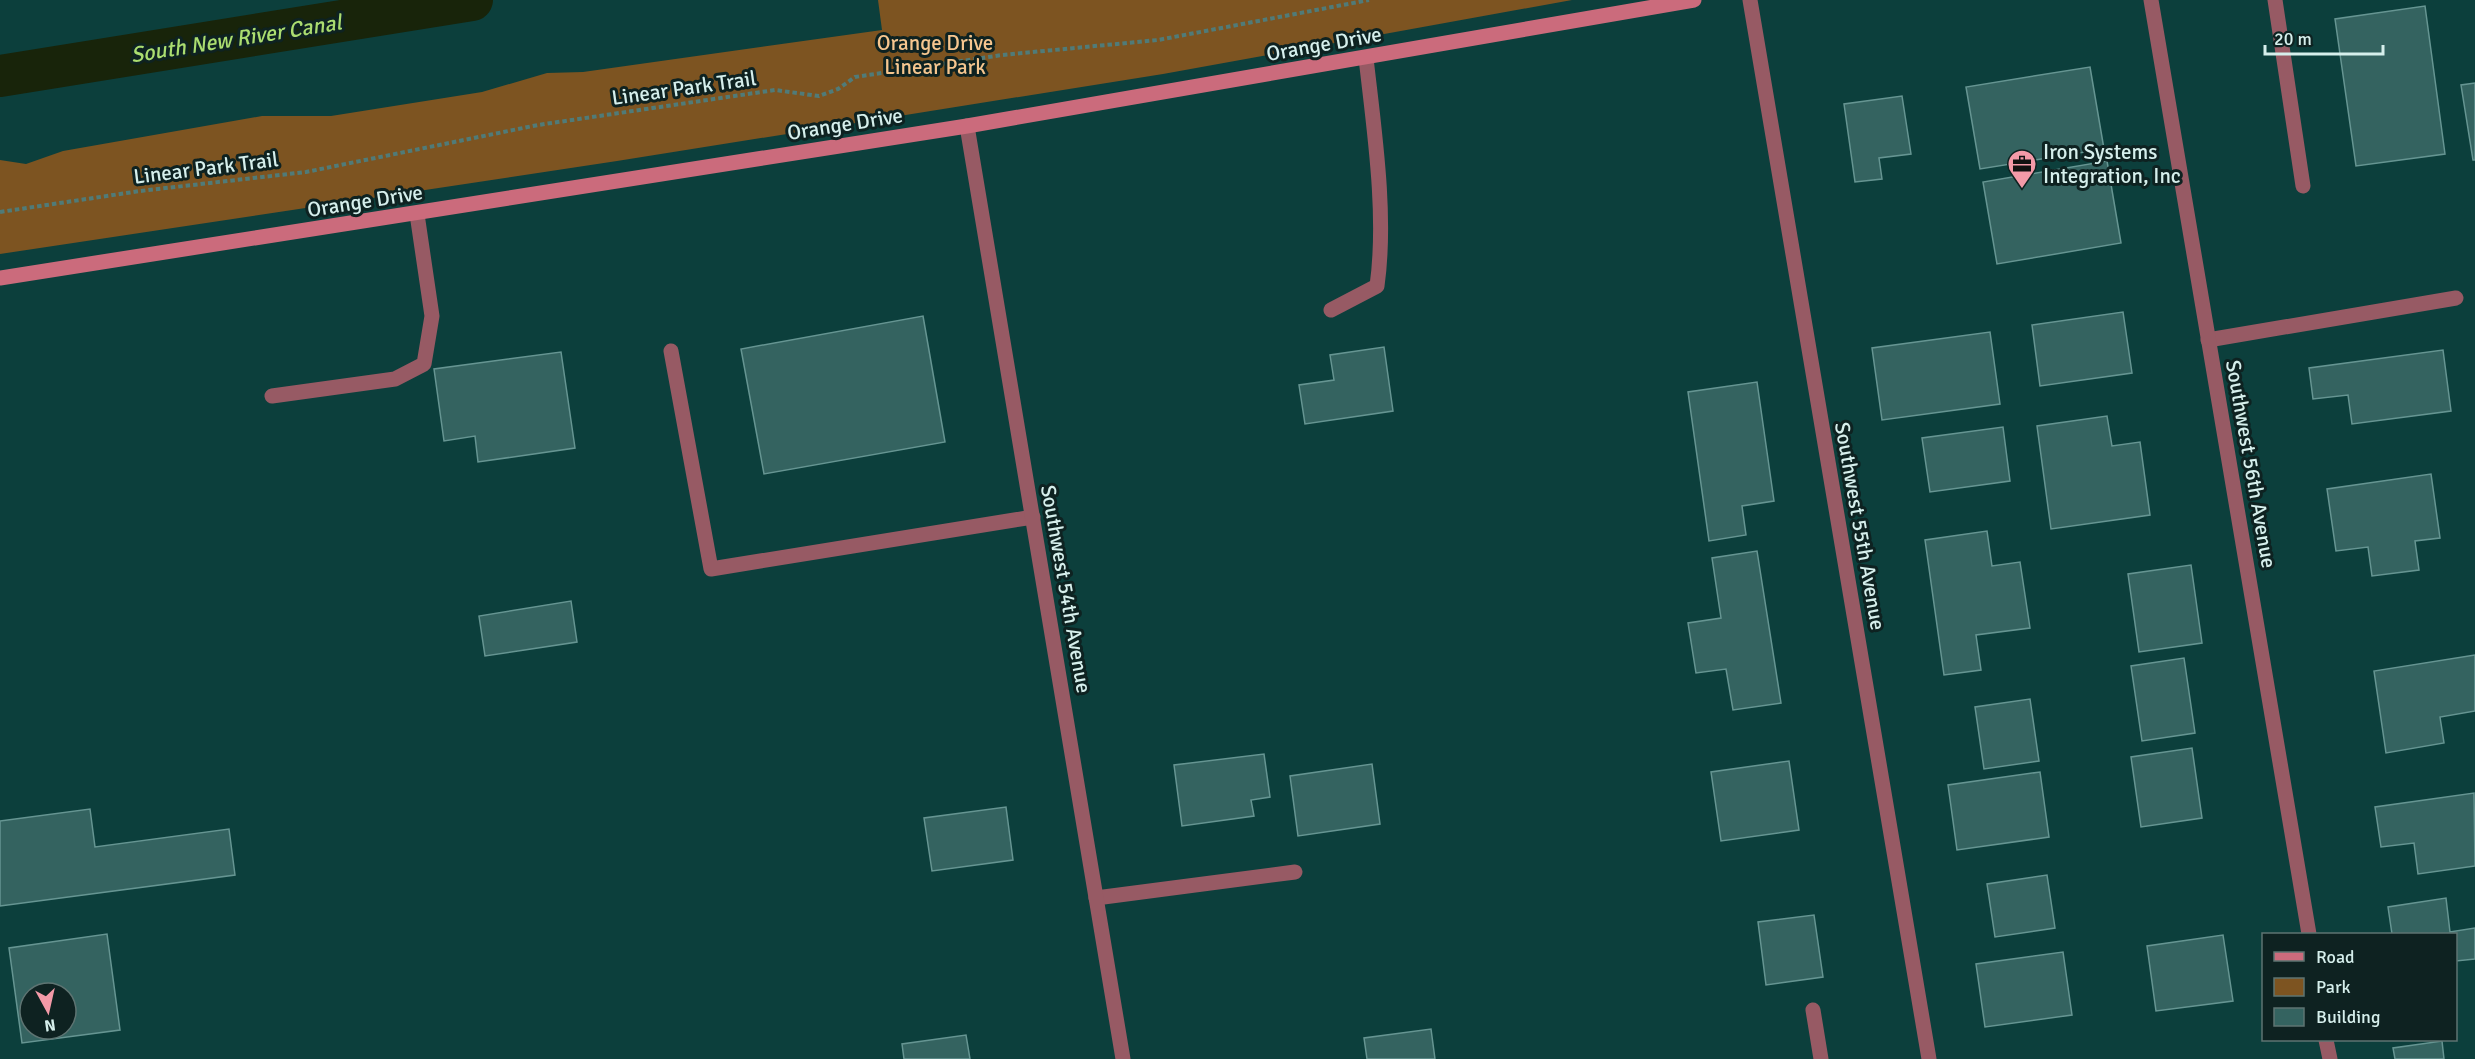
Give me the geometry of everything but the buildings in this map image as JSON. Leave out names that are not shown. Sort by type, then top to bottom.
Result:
[{"type":"street","name":"Orange Drive","points":[[0,278],[967,126],[1694,0]]},
{"type":"street","name":"Southwest 55th Avenue","points":[[1750,0],[1929,1059]]},
{"type":"street","name":"Southwest 56th Avenue","points":[[2151,0],[2309,933]]},
{"type":"street","points":[[2275,0],[2303,186]]},
{"type":"street","points":[[1331,310],[1377,286],[1381,258],[1376,142],[1366,58]]},
{"type":"street","name":"Southwest 54th Avenue","points":[[967,126],[1123,1059]]},
{"type":"street","points":[[272,396],[395,379],[424,364],[432,316],[417,214]]},
{"type":"street","points":[[2208,340],[2456,297]]},
{"type":"street","points":[[671,351],[711,568],[1033,517]]},
{"type":"street","points":[[1096,898],[1295,872]]},
{"type":"street","points":[[1813,1010],[1821,1059]]},
{"type":"street","points":[[2326,1041],[2330,1059]]},
{"type":"path","name":"Linear Park Trail","points":[[0,212],[140,191],[306,172],[538,125],[775,90],[819,96],[838,89],[855,77],[1002,55],[1158,40],[1369,0]]},
{"type":"green space","name":"Orange Drive Linear Park","points":[[878,0],[1572,0],[1163,74],[617,161],[0,254],[0,160],[26,164],[63,151],[262,116],[331,116],[482,92],[547,73],[583,72],[882,30]]},
{"type":"waterway","name":"South New River Canal","points":[[0,76],[472,0]]},
{"type":"place","name":"Iron Systems Integration, Inc","points":[[2022,190]]}]
